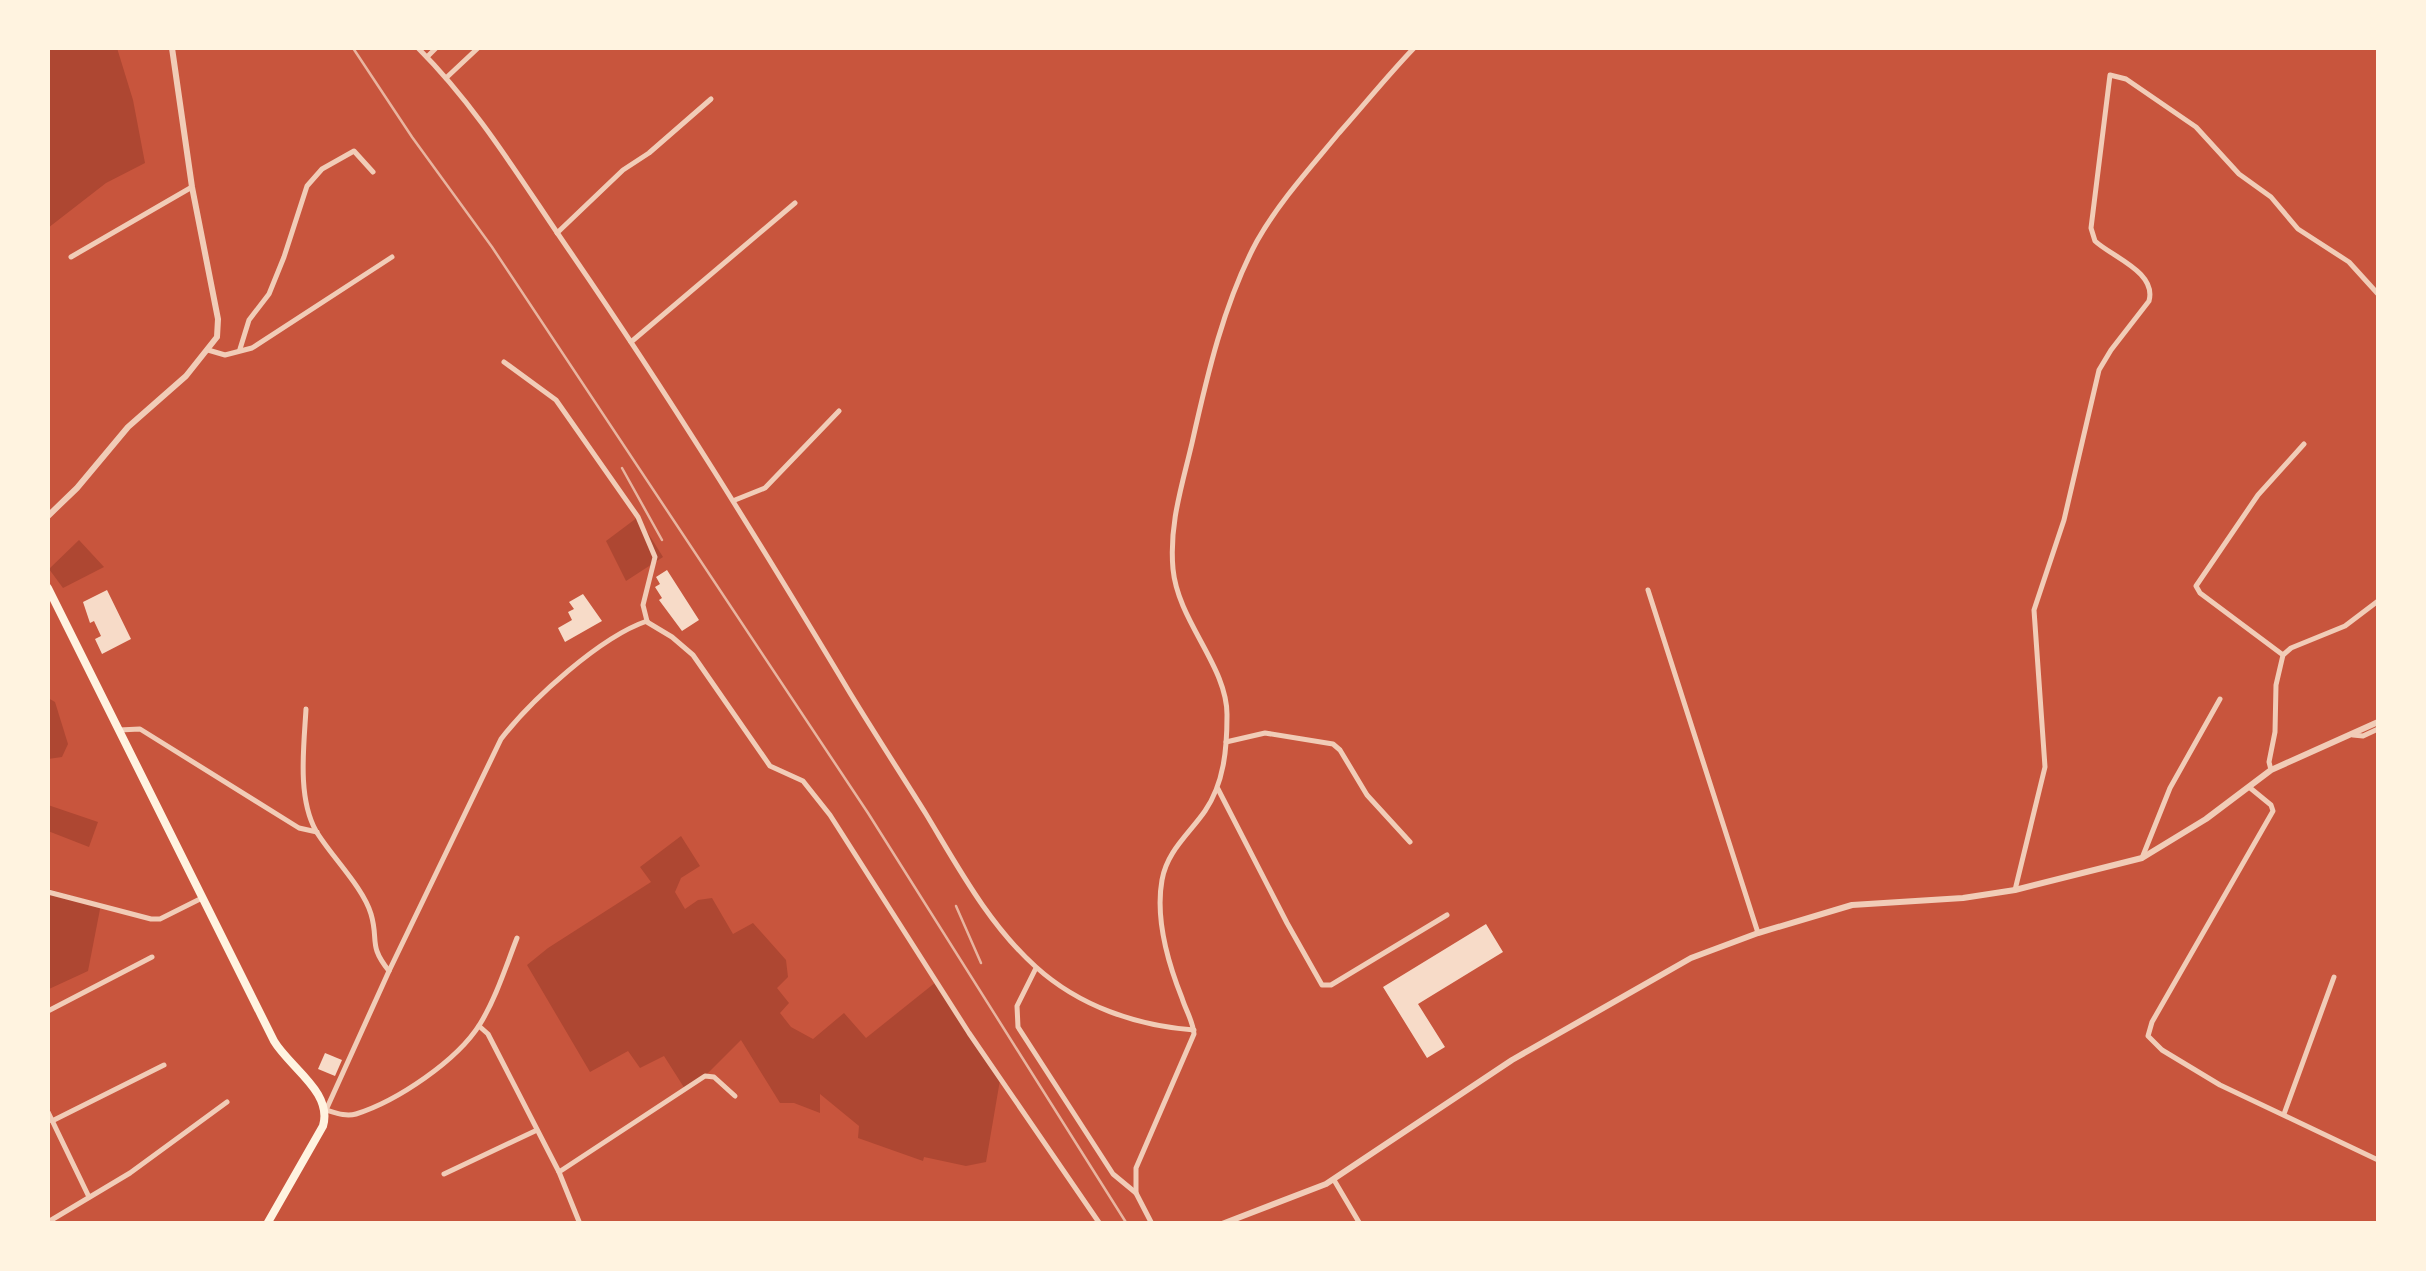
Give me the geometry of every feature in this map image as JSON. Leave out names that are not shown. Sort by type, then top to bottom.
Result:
[{"type":"main road","points":[[48,588],[274,1041],[284,1058],[317,1091],[326,1110],[324,1126],[267,1224]]},
{"type":"street","points":[[48,516],[78,488],[128,427],[186,376],[208,350],[219,328],[192,187],[172,48]]},
{"type":"street","points":[[418,48],[500,146],[632,342],[735,500],[875,738],[1006,937],[1063,989],[1132,1020],[1162,1028],[1194,1030]]},
{"type":"street","points":[[427,57],[436,48]]},
{"type":"street","points":[[446,78],[478,48]]},
{"type":"street","points":[[1152,1224],[1134,1181],[1140,1155],[1194,1030],[1166,948],[1161,883],[1177,845],[1218,789],[1228,712],[1223,687],[1180,600],[1172,556],[1177,497],[1212,364],[1244,269],[1278,207],[1414,48]]},
{"type":"street","points":[[2015,890],[2045,767],[2034,610],[2064,520],[2099,370],[2152,291],[2128,264],[2095,242],[2091,228],[2110,74],[2126,79],[2196,127],[2239,174],[2271,197],[2298,229],[2349,262],[2378,294]]},
{"type":"street","points":[[557,232],[623,170],[712,99]]},
{"type":"street","points":[[240,350],[249,320],[269,294],[312,178],[354,151],[373,172]]},
{"type":"street","points":[[71,258],[192,187]]},
{"type":"street","points":[[632,342],[795,203]]},
{"type":"street","points":[[208,350],[224,355],[252,348],[392,257]]},
{"type":"street","points":[[504,362],[556,400],[638,517],[655,557],[643,605],[647,622],[672,636],[693,655],[770,766],[803,781],[830,815],[969,1034],[1100,1224]]},
{"type":"street","points":[[735,500],[766,488],[839,410]]},
{"type":"street","points":[[2283,655],[2196,586],[2258,495],[2304,444]]},
{"type":"street","points":[[1648,590],[1758,933]]},
{"type":"street","points":[[2271,770],[2268,762],[2276,685],[2283,655],[2345,626],[2378,601]]},
{"type":"street","points":[[517,938],[479,1026],[437,1069],[356,1114],[344,1116],[326,1110],[500,739],[552,684],[610,642],[647,622]]},
{"type":"street","points":[[2142,858],[2170,788],[2220,699]]},
{"type":"street","points":[[306,709],[305,783],[309,815],[371,913],[375,954],[388,972]]},
{"type":"street","points":[[1222,1224],[1334,1180],[1430,1113],[1579,1020],[1690,958],[1852,905],[1964,898],[2015,890],[2142,858],[2167,846],[2271,770],[2378,726]]},
{"type":"street","points":[[119,730],[140,729],[299,828],[317,832]]},
{"type":"street","points":[[1226,742],[1264,733],[1332,744],[1340,750],[1367,796],[1410,842]]},
{"type":"street","points":[[2249,786],[2273,811],[2152,1022],[2148,1036],[2194,1070],[2378,1160]]},
{"type":"street","points":[[1218,789],[1322,984],[1331,985],[1447,915]]},
{"type":"street","points":[[48,892],[151,919],[160,919],[202,898]]},
{"type":"street","points":[[48,1011],[152,956]]},
{"type":"street","points":[[1036,968],[1017,1006],[1018,1026],[1113,1174],[1136,1192]]},
{"type":"street","points":[[2284,1114],[2334,977]]},
{"type":"street","points":[[479,1026],[488,1034],[580,1224]]},
{"type":"street","points":[[52,1122],[164,1065]]},
{"type":"street","points":[[558,1172],[705,1076],[714,1076],[735,1096]]},
{"type":"street","points":[[48,1222],[130,1173],[228,1102]]},
{"type":"street","points":[[48,1112],[89,1197]]},
{"type":"street","points":[[444,1174],[535,1132]]},
{"type":"street","points":[[1334,1180],[1360,1224]]},
{"type":"shaded area","points":[[48,48],[117,48],[133,100],[145,163],[106,183],[48,228]]},
{"type":"shaded area","points":[[638,517],[663,557],[626,581],[606,541]]},
{"type":"shaded area","points":[[79,540],[104,567],[63,588],[49,569]]},
{"type":"shaded area","points":[[48,698],[55,702],[68,744],[62,757],[48,759]]},
{"type":"shaded area","points":[[48,805],[98,822],[89,847],[48,831]]},
{"type":"shaded area","points":[[681,836],[700,866],[681,878],[675,892],[685,909],[698,900],[712,898],[733,934],[753,923],[786,960],[788,977],[777,988],[789,1003],[780,1013],[791,1027],[813,1039],[844,1013],[866,1038],[936,982],[1000,1080],[986,1162],[966,1166],[924,1157],[923,1161],[858,1138],[859,1126],[820,1094],[820,1113],[794,1103],[780,1103],[741,1040],[705,1076],[685,1089],[664,1056],[640,1068],[628,1051],[590,1072],[527,965],[651,882],[640,867]]},
{"type":"shaded area","points":[[48,889],[101,904],[88,971],[49,989]]},
{"type":"building","points":[[667,570],[699,620],[682,631],[659,600],[662,598],[655,587],[660,584],[656,577]]},
{"type":"building","points":[[107,590],[131,639],[102,654],[95,639],[101,636],[94,621],[90,623],[83,602]]},
{"type":"building","points":[[583,594],[602,621],[565,642],[558,628],[572,620],[568,612],[574,609],[569,602]]},
{"type":"building","points":[[1486,924],[1503,952],[1418,1004],[1445,1047],[1427,1058],[1383,987]]},
{"type":"building","points":[[325,1053],[342,1060],[335,1076],[318,1069]]},
{"type":"railway","points":[[353,48],[492,247],[868,813],[1127,1224]]},
{"type":"railway","points":[[622,468],[662,540]]},
{"type":"railway","points":[[956,906],[981,963]]}]
